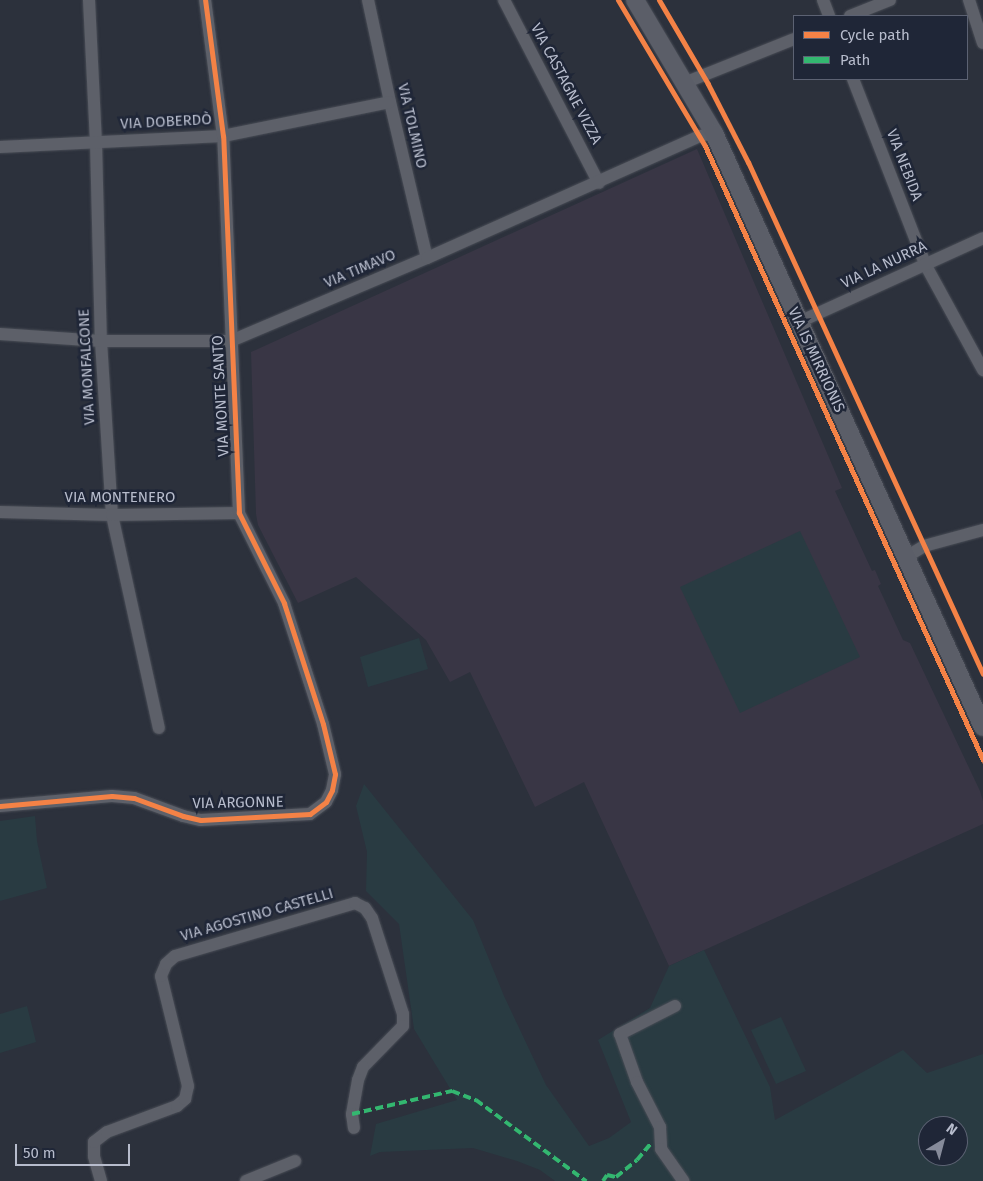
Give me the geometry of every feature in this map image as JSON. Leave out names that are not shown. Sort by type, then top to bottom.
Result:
[{"type":"street","name":"VIA MONFALCONE","points":[[89,0],[96,142],[101,341],[112,516],[159,728]]},
{"type":"street","name":"VIA MONTE SANTO","points":[[205,0],[223,136],[239,513],[284,603],[323,724],[335,774]]},
{"type":"street","name":"VIA TOLMINO","points":[[368,0],[427,258]]},
{"type":"street","name":"VIA CASTAGNE VIZZA","points":[[504,0],[599,182]]},
{"type":"street","name":"VIA IS MIRRIONIS","points":[[635,0],[714,132],[983,727]]},
{"type":"street","points":[[822,0],[829,15]]},
{"type":"street","points":[[852,15],[890,0]]},
{"type":"street","points":[[969,0],[983,42]]},
{"type":"street","points":[[684,83],[793,39]]},
{"type":"street","name":"VIA NEBIDA","points":[[853,80],[925,264],[983,370]]},
{"type":"street","name":"VIA DOBERDÒ","points":[[0,147],[223,136],[390,102]]},
{"type":"street","name":"VIA TIMAVO","points":[[0,334],[101,341],[232,341],[427,258],[700,136],[714,132]]},
{"type":"street","name":"VIA LA NURRA","points":[[799,322],[983,238]]},
{"type":"street","name":"VIA MONTENERO","points":[[0,512],[112,516],[239,513]]},
{"type":"street","points":[[906,557],[924,546],[983,530]]},
{"type":"street","name":"VIA ARGONNE","points":[[0,806],[112,796],[134,798],[183,816],[201,820],[310,814],[326,802],[332,790],[335,774]]},
{"type":"street","name":"VIA AGOSTINO CASTELLI","points":[[101,1181],[94,1156],[94,1142],[107,1132],[177,1106],[185,1099],[188,1086],[161,976],[166,964],[175,956],[355,903],[365,908],[372,918],[403,1014],[402,1026],[363,1067],[358,1080],[352,1114],[354,1128]]},
{"type":"street","points":[[675,1006],[620,1034],[638,1082],[660,1127],[661,1148],[683,1181]]},
{"type":"street","points":[[246,1181],[296,1161]]},
{"type":"shaded area","points":[[697,149],[842,488],[835,491],[872,571],[875,570],[881,584],[878,586],[903,640],[910,643],[980,791],[983,801],[983,824],[669,966],[584,782],[535,807],[470,672],[450,682],[426,640],[356,577],[298,603],[258,525],[256,514],[251,352]]},
{"type":"shaded area","points":[[800,531],[860,657],[740,713],[680,587]]},
{"type":"shaded area","points":[[419,638],[428,669],[368,687],[360,657]]},
{"type":"shaded area","points":[[364,784],[473,920],[504,996],[546,1085],[589,1146],[609,1138],[631,1122],[598,1040],[650,1008],[669,966],[704,950],[770,1087],[775,1120],[903,1050],[927,1073],[983,1054],[983,1181],[555,1181],[540,1170],[473,1148],[380,1152],[370,1156],[376,1124],[457,1100],[414,1029],[399,924],[366,891],[367,852],[356,806]]},
{"type":"shaded area","points":[[35,816],[37,841],[47,888],[0,901],[0,821]]},
{"type":"shaded area","points":[[27,1006],[36,1042],[0,1053],[0,1014]]},
{"type":"shaded area","points":[[781,1017],[806,1071],[776,1084],[751,1030]]},
{"type":"marked path","points":[[352,1114],[452,1091],[476,1100],[586,1181]]},
{"type":"marked path","points":[[603,1181],[607,1175],[616,1177],[637,1160],[652,1142]]},
{"type":"cycle path","points":[[0,806],[112,796],[134,798],[183,816],[201,820],[310,814],[326,802],[332,790],[335,774],[323,724],[284,603],[239,513],[223,136],[205,0]]},
{"type":"cycle path","points":[[618,0],[705,146],[983,760]]},
{"type":"cycle path","points":[[659,0],[708,84],[748,162],[983,674]]}]
